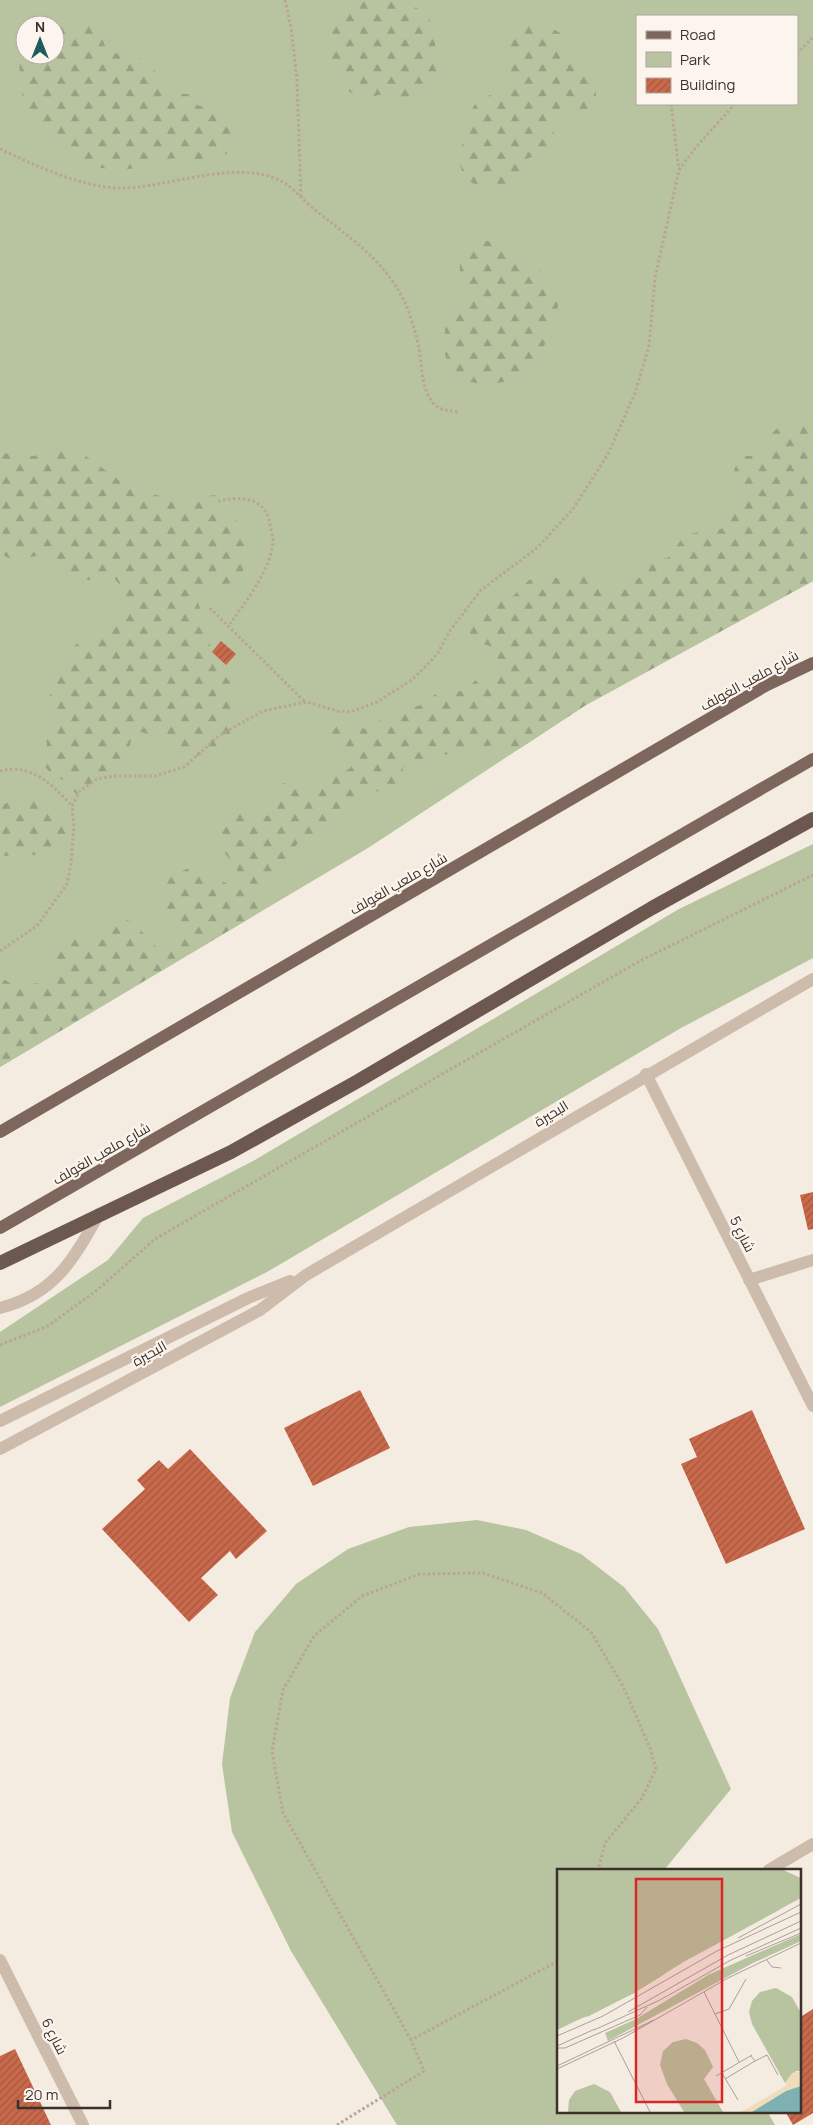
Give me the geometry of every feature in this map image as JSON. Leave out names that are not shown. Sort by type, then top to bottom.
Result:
[{"type":"highway","points":[[0,1263],[231,1152],[358,1081],[652,908],[813,819]]},
{"type":"main road","points":[[767,685],[813,657]]},
{"type":"main road","name":"شارع ملعب الغولف","points":[[0,1132],[767,685],[813,663]]},
{"type":"main road","name":"شارع ملعب الغولف","points":[[0,1228],[813,758]]},
{"type":"street","name":"البحيرة","points":[[0,1449],[260,1310],[306,1275],[646,1074],[813,979]]},
{"type":"street","name":"شارع 5","points":[[646,1074],[813,1406]]},
{"type":"street","points":[[0,1308],[41,1292],[71,1262],[99,1214]]},
{"type":"street","points":[[749,1280],[813,1260]]},
{"type":"street","name":"البحيرة","points":[[0,1421],[248,1298],[306,1275]]},
{"type":"street","points":[[771,1869],[813,1844]]},
{"type":"street","name":"شارع 6","points":[[0,1960],[83,2125]]},
{"type":"path","points":[[285,0],[292,27],[297,80],[301,198]]},
{"type":"path","points":[[798,53],[813,37]]},
{"type":"path","points":[[0,952],[37,926],[67,884],[71,864],[74,825],[72,806],[80,791],[97,779],[115,776],[156,776],[184,767],[220,735],[263,711],[306,702],[338,711],[360,710],[413,678],[438,653],[449,632],[481,590],[537,548],[573,509],[608,454],[635,393],[649,346],[655,278],[679,170],[670,105]]},
{"type":"path","points":[[679,170],[706,134],[733,105]]},
{"type":"path","points":[[0,149],[31,163],[90,184],[118,188],[156,184],[228,172],[267,176],[285,184],[361,245],[376,260],[403,297],[418,346],[425,386],[434,404],[445,410],[460,412]]},
{"type":"path","points":[[218,501],[247,498],[257,503],[267,513],[273,540],[254,590],[230,624]]},
{"type":"path","points":[[210,608],[230,624],[306,702]]},
{"type":"path","points":[[0,771],[13,768],[27,770],[56,789],[72,806]]},
{"type":"path","points":[[0,1345],[48,1326],[97,1290],[156,1239],[285,1164],[638,962],[813,875]]},
{"type":"path","points":[[337,2125],[424,2071],[411,2040],[284,1813],[272,1752],[283,1690],[314,1636],[362,1596],[420,1574],[465,1573],[483,1573],[542,1593],[590,1632],[623,1686],[650,1748],[656,1769],[642,1798],[605,1842],[598,1869]]},
{"type":"path","points":[[411,2040],[557,1962]]},
{"type":"green space","points":[[0,0],[813,0],[813,581],[586,705],[368,848],[0,1067]]},
{"type":"green space","points":[[358,0],[387,1],[413,6],[423,12],[430,20],[434,32],[436,73],[428,88],[413,97],[405,99],[390,94],[363,97],[353,94],[345,88],[333,68],[329,44],[330,32],[333,22],[339,13]]},
{"type":"green space","points":[[69,21],[90,25],[95,28],[102,38],[107,52],[132,55],[142,59],[152,67],[175,94],[190,94],[197,105],[223,113],[230,124],[233,137],[231,151],[210,161],[174,158],[120,170],[106,169],[77,160],[52,143],[32,121],[26,108],[21,84],[20,65],[65,65],[65,22]]},
{"type":"green space","points":[[534,24],[548,26],[560,33],[562,49],[568,58],[591,72],[596,85],[596,100],[587,109],[548,111],[554,135],[549,147],[526,159],[529,172],[524,184],[507,189],[479,187],[465,176],[459,159],[461,147],[471,126],[471,115],[474,105],[481,99],[501,92],[511,85],[506,55],[509,38],[514,31]]},
{"type":"green space","points":[[475,240],[509,246],[518,251],[530,266],[549,278],[556,290],[558,304],[556,319],[543,347],[524,370],[513,378],[497,383],[479,384],[462,379],[450,368],[445,355],[444,340],[446,326],[464,299],[460,269],[463,246]]},
{"type":"green space","points":[[813,418],[813,581],[586,705],[519,749],[496,745],[475,747],[404,765],[399,786],[391,792],[370,791],[355,807],[337,815],[326,833],[297,844],[291,853],[289,864],[282,872],[263,883],[258,894],[258,913],[0,1067],[0,977],[15,986],[46,982],[54,969],[52,952],[61,945],[73,940],[93,942],[102,940],[107,931],[126,920],[136,925],[150,942],[160,948],[180,942],[181,932],[167,915],[164,883],[172,876],[191,867],[228,884],[238,884],[237,868],[223,851],[218,836],[217,825],[224,811],[234,808],[244,810],[256,817],[272,815],[271,794],[278,785],[293,784],[304,793],[312,789],[325,776],[343,772],[351,767],[352,756],[326,737],[319,728],[326,721],[347,721],[365,729],[392,714],[421,705],[437,693],[458,692],[494,672],[499,664],[495,652],[489,646],[470,637],[473,622],[481,609],[494,601],[510,599],[527,582],[538,576],[552,576],[562,580],[581,572],[591,571],[605,585],[630,584],[655,561],[668,558],[681,540],[690,534],[711,529],[721,529],[729,523],[739,504],[741,493],[733,473],[737,463],[745,456],[755,456],[765,452],[766,443],[770,436],[781,426],[796,420]]},
{"type":"green space","points":[[64,444],[86,456],[119,480],[142,491],[178,497],[216,495],[210,500],[212,507],[226,510],[236,519],[245,548],[244,568],[236,583],[211,585],[196,597],[210,636],[210,652],[213,660],[233,686],[235,727],[233,744],[227,751],[220,754],[188,756],[171,751],[158,739],[142,732],[134,734],[128,758],[125,762],[112,767],[100,789],[84,795],[76,794],[65,781],[53,775],[45,767],[48,759],[46,735],[53,719],[49,703],[51,686],[65,665],[70,649],[91,634],[123,623],[128,616],[129,608],[125,591],[114,578],[76,580],[71,578],[64,572],[55,558],[51,556],[40,555],[17,559],[6,557],[0,553],[0,454],[9,453],[34,456]]},
{"type":"green space","points":[[33,796],[47,805],[72,828],[69,844],[64,850],[56,854],[0,856],[0,807],[16,797]]},
{"type":"green space","points":[[813,844],[813,958],[681,1028],[267,1272],[0,1407],[0,1332],[108,1260],[143,1218],[253,1161],[679,909]]},
{"type":"green space","points":[[477,1520],[526,1530],[581,1554],[624,1587],[658,1629],[731,1789],[665,1869],[557,1869],[557,2112],[768,2112],[775,2125],[397,2125],[291,1951],[232,1832],[222,1764],[230,1698],[255,1632],[296,1584],[348,1549],[409,1527]]},
{"type":"building","points":[[221,641],[236,654],[226,665],[212,652]]},
{"type":"building","points":[[813,1192],[813,1229],[808,1230],[800,1195]]},
{"type":"building","points":[[360,1390],[390,1448],[313,1486],[284,1428]]},
{"type":"building","points":[[752,1410],[805,1529],[726,1564],[681,1464],[697,1457],[689,1439]]},
{"type":"building","points":[[190,1449],[267,1531],[236,1559],[230,1551],[201,1578],[218,1595],[189,1622],[102,1529],[145,1489],[137,1480],[159,1460],[168,1469]]},
{"type":"building","points":[[813,2009],[813,2113],[793,2125],[786,2112],[800,2112],[800,2017]]},
{"type":"building","points":[[15,2049],[51,2125],[0,2125],[0,2056]]}]
